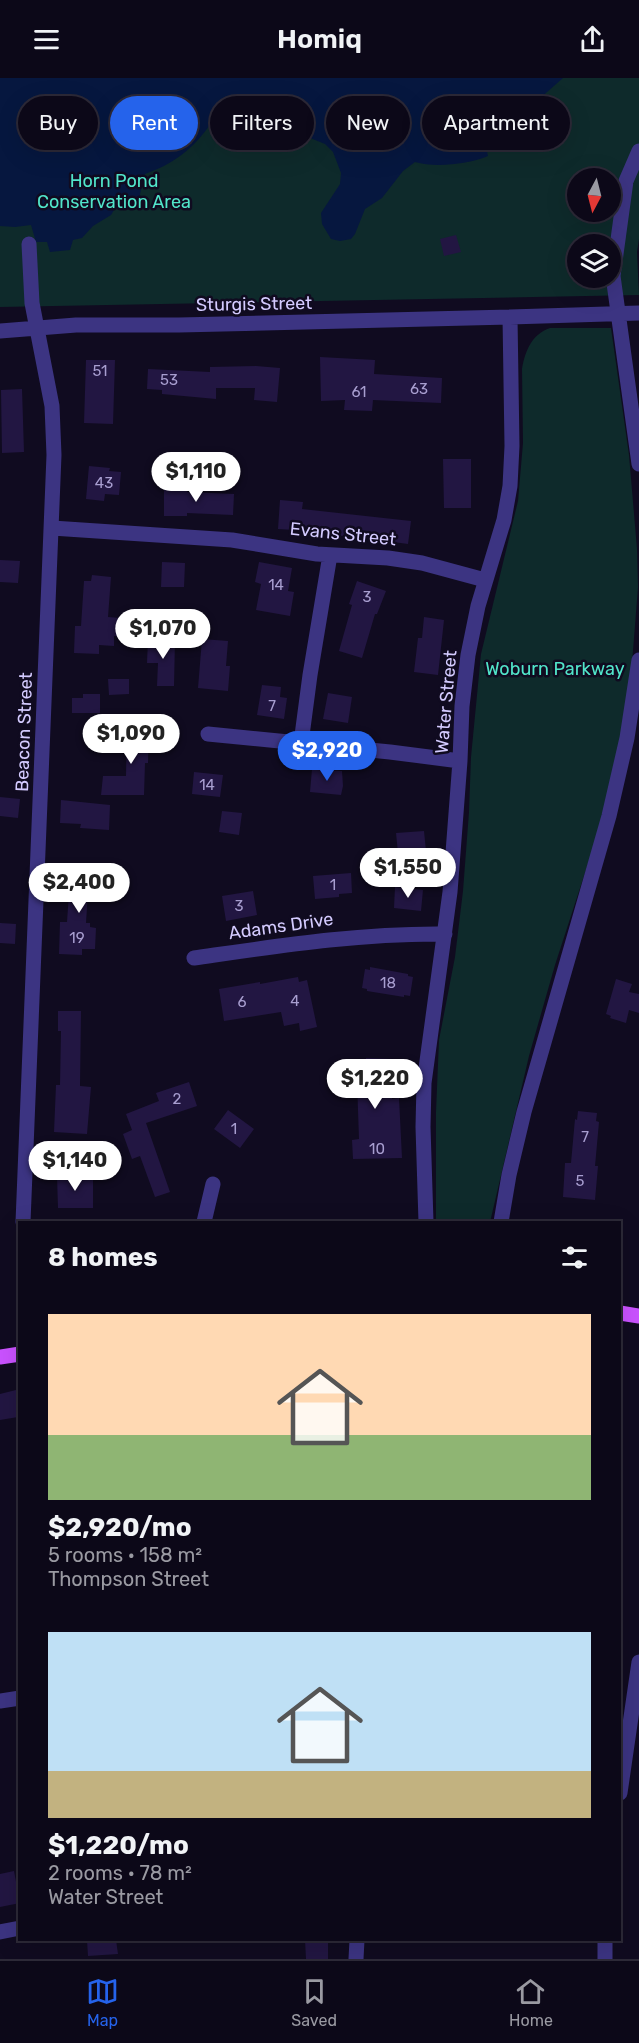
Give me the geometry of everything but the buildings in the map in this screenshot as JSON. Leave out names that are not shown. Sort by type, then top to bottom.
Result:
[{"type":"main road","points":[[621,1313],[639,1316]]},
{"type":"main road","points":[[0,1357],[18,1354]]},
{"type":"street","points":[[639,151],[626,181],[613,284],[639,464]]},
{"type":"street","name":"Beacon Street","points":[[23,1221],[52,528],[54,418],[32,303],[29,244]]},
{"type":"street","points":[[510,317],[639,313]]},
{"type":"street","name":"Sturgis Street","points":[[0,331],[76,325],[179,325],[510,317]]},
{"type":"street","name":"Water Street","points":[[426,1221],[424,1083],[445,934],[460,761],[462,706],[471,637],[485,580],[504,520],[510,486],[512,446],[510,317]]},
{"type":"street","name":"Evans Street","points":[[52,528],[242,541],[330,555],[405,560],[485,580]]},
{"type":"street","points":[[301,743],[309,675],[330,555]]},
{"type":"street","points":[[501,1218],[524,1112],[609,816],[627,738],[639,660]]},
{"type":"street","points":[[208,734],[460,761]]},
{"type":"street","name":"Adams Drive","points":[[194,958],[348,937],[445,934]]},
{"type":"street","points":[[204,1221],[213,1184]]},
{"type":"street","points":[[621,1786],[639,1662]]},
{"type":"street","points":[[0,1701],[18,1698]]},
{"type":"street","points":[[0,1932],[18,1928]]},
{"type":"street","points":[[357,1941],[357,1959]]},
{"type":"street","points":[[605,1941],[605,1959]]},
{"type":"green space","name":"Horn Pond Conservation Area","points":[[0,78],[639,78],[639,239],[637,252],[639,295],[0,307]]},
{"type":"green space","name":"Woburn Parkway","points":[[550,328],[611,328],[629,455],[637,549],[638,587],[631,676],[618,756],[594,845],[555,965],[529,1056],[490,1221],[436,1221],[436,1112],[439,1040],[455,957],[463,891],[471,757],[481,654],[518,501],[523,443],[523,362],[534,339]]},
{"type":"water","points":[[0,78],[563,78],[543,96],[422,96],[422,150],[487,150],[488,156],[452,164],[432,165],[415,162],[403,171],[382,198],[365,209],[351,239],[340,241],[331,239],[322,224],[321,213],[340,184],[341,173],[331,150],[410,150],[410,96],[326,96],[326,145],[314,140],[314,96],[210,96],[210,126],[198,140],[198,96],[110,96],[110,150],[187,150],[164,166],[145,174],[140,194],[141,202],[138,205],[117,205],[111,215],[93,226],[82,238],[73,240],[70,250],[50,252],[47,242],[36,242],[31,225],[0,226]]}]
